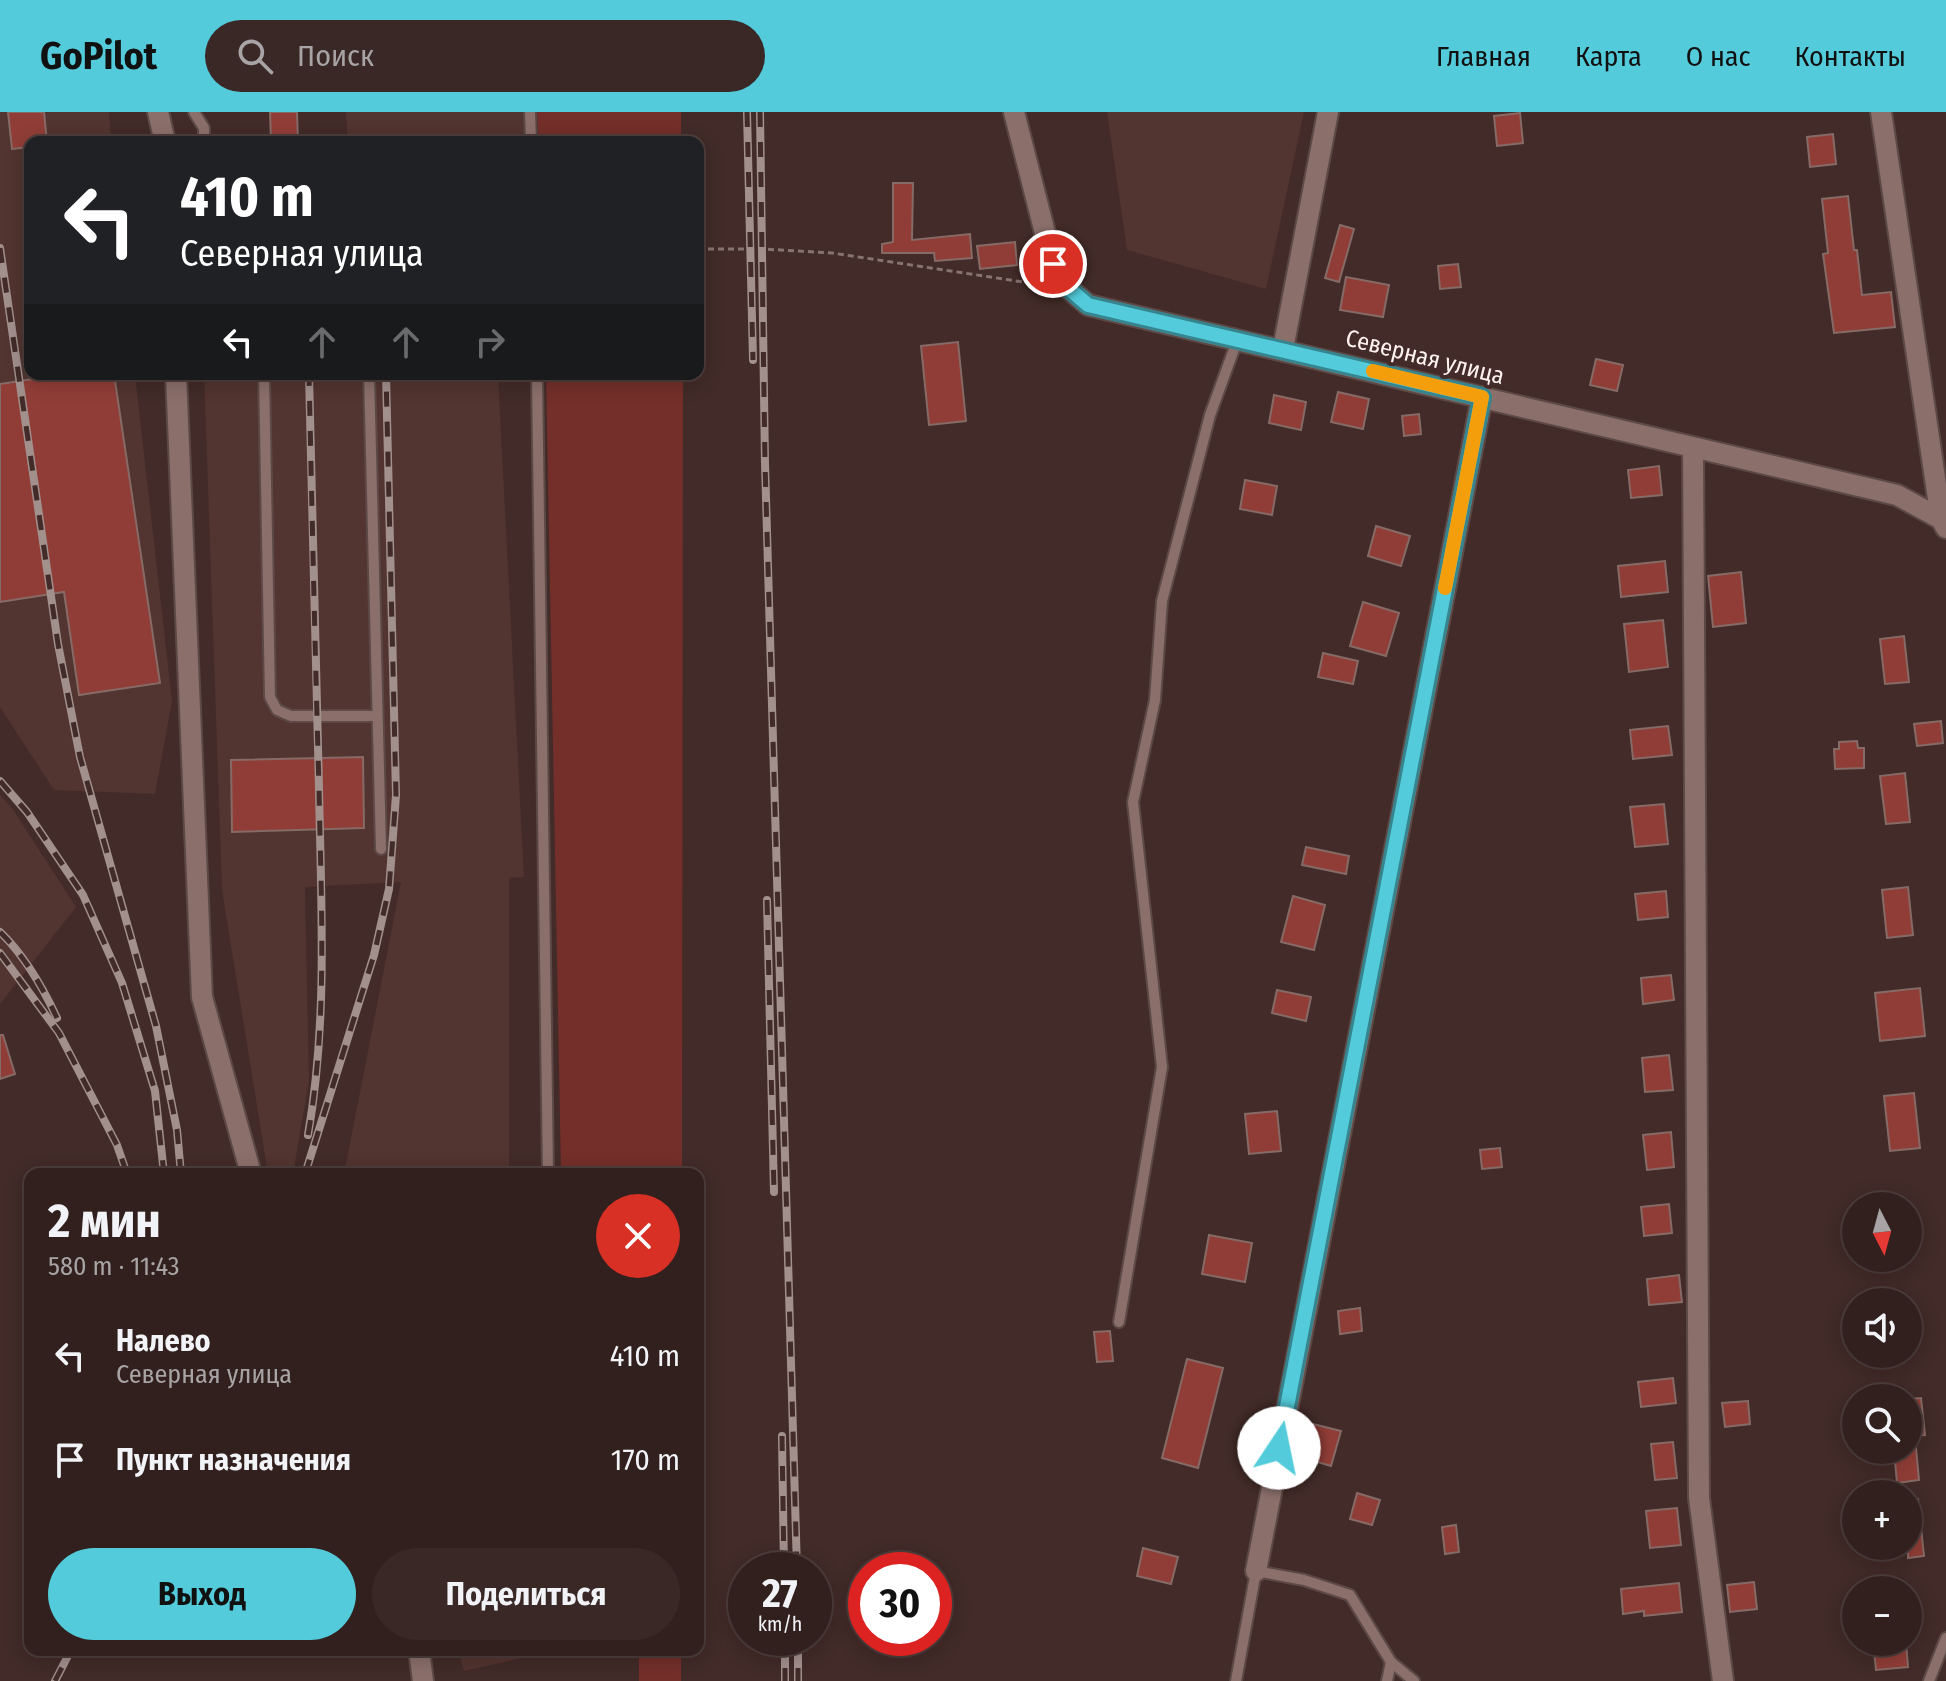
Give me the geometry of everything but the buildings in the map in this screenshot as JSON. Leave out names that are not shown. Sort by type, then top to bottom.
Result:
[{"type":"street","points":[[158,112],[164,136]]},
{"type":"street","points":[[1014,112],[1053,264],[1067,287]]},
{"type":"street","points":[[1283,349],[1328,112]]},
{"type":"street","points":[[1881,112],[1943,523]]},
{"type":"street","name":"Северная улица","points":[[1067,287],[1088,305],[1897,495],[1943,523]]},
{"type":"street","points":[[176,380],[202,997],[249,1168]]},
{"type":"street","points":[[1256,1571],[1482,397]]},
{"type":"street","points":[[1693,448],[1699,1498],[1723,1681]]},
{"type":"street","points":[[420,1656],[423,1681]]},
{"type":"lane","points":[[194,112],[204,128],[204,136]]},
{"type":"lane","points":[[530,112],[531,136]]},
{"type":"lane","points":[[1119,1322],[1162,1067],[1133,802],[1155,700],[1162,601],[1210,415],[1237,341]]},
{"type":"lane","points":[[264,380],[270,697],[277,710],[291,716],[376,716]]},
{"type":"lane","points":[[369,380],[381,849]]},
{"type":"lane","points":[[537,380],[548,1168]]},
{"type":"lane","points":[[1236,1681],[1256,1571],[1304,1580],[1350,1595],[1391,1662],[1414,1681]]},
{"type":"lane","points":[[1929,1681],[1946,1638]]},
{"type":"lane","points":[[1387,1681],[1391,1662]]},
{"type":"path","points":[[704,249],[832,253],[1032,285],[1067,287]]},
{"type":"shaded area","points":[[0,112],[109,112],[111,136],[24,136],[24,380],[136,380],[172,701],[155,794],[54,790],[0,707]]},
{"type":"shaded area","points":[[346,112],[532,112],[533,136],[348,136]]},
{"type":"shaded area","points":[[537,112],[681,112],[681,136],[539,136]]},
{"type":"shaded area","points":[[1107,112],[1304,112],[1266,289],[1127,250]]},
{"type":"shaded area","points":[[204,380],[498,380],[524,877],[509,878],[509,1168],[345,1168],[401,882],[305,887],[309,1081],[294,1168],[267,1168],[222,890]]},
{"type":"shaded area","points":[[546,380],[683,380],[682,1168],[561,1168]]},
{"type":"shaded area","points":[[0,795],[12,808],[76,907],[0,1004]]},
{"type":"shaded area","points":[[460,1656],[531,1656],[464,1671]]},
{"type":"shaded area","points":[[639,1656],[681,1656],[681,1681],[639,1681]]},
{"type":"railway","points":[[747,112],[753,360]]},
{"type":"railway","points":[[760,112],[765,463],[796,1552]]},
{"type":"railway","points":[[0,248],[58,644],[80,757],[156,1026],[177,1130],[180,1168]]},
{"type":"railway","points":[[308,1135],[318,1049],[322,962],[309,380]]},
{"type":"railway","points":[[307,1168],[374,955],[389,889],[396,795],[386,380]]},
{"type":"railway","points":[[0,781],[27,812],[83,895],[122,983],[155,1091],[163,1168]]},
{"type":"railway","points":[[767,900],[774,1192]]},
{"type":"railway","points":[[0,932],[32,972],[57,1018]]},
{"type":"railway","points":[[0,953],[59,1033],[117,1145],[125,1168]]},
{"type":"railway","points":[[782,1436],[784,1552]]},
{"type":"railway","points":[[55,1681],[68,1656]]},
{"type":"railway","points":[[785,1656],[785,1681]]},
{"type":"railway","points":[[798,1656],[798,1681]]},
{"type":"slow traffic","points":[[1373,371],[1482,397],[1445,588]]},
{"type":"route","points":[[1053,264],[1067,287],[1088,305],[1482,397],[1279,1448]]}]
